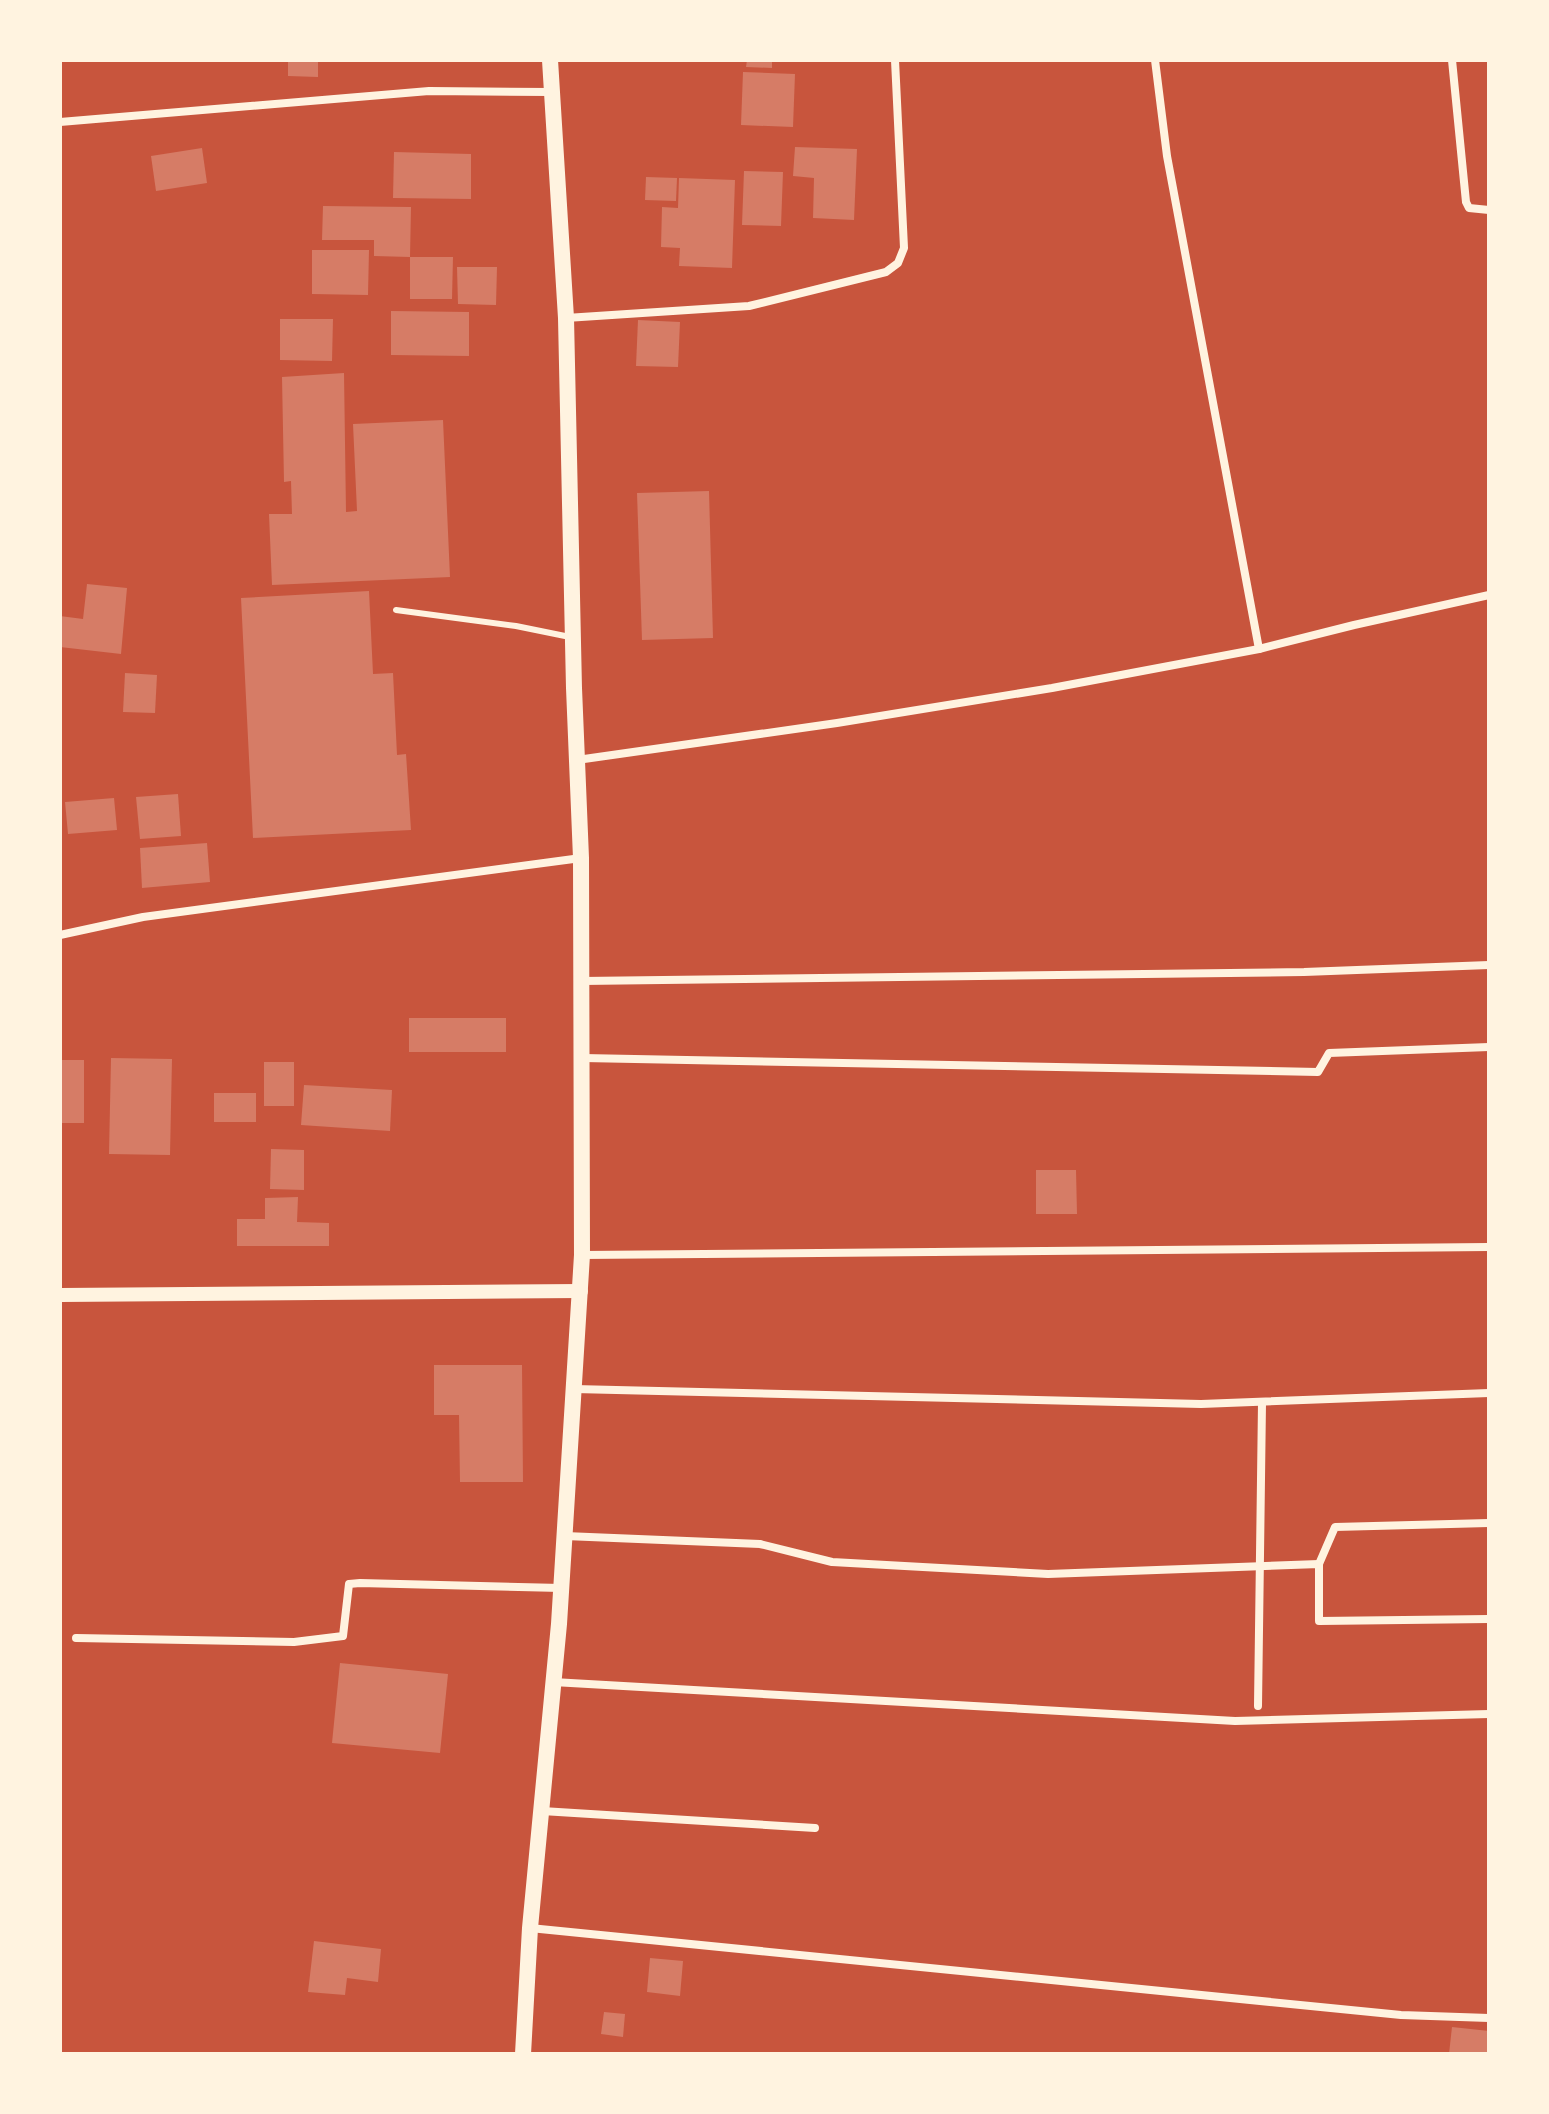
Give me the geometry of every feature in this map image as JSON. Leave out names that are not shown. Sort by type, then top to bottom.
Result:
[{"type":"main road","points":[[523,2054],[530,1928],[561,1588],[582,1255],[581,858],[566,318],[550,60]]},
{"type":"street","points":[[566,318],[749,306],[886,272],[898,263],[904,248],[895,60]]},
{"type":"street","points":[[1155,60],[1167,156],[1259,649]]},
{"type":"street","points":[[1452,60],[1466,202],[1469,208],[1489,210]]},
{"type":"street","points":[[60,122],[429,91],[551,92]]},
{"type":"street","points":[[576,760],[913,712],[1259,649],[1489,595]]},
{"type":"street","points":[[60,935],[143,917],[581,858]]},
{"type":"street","points":[[582,981],[1304,972],[1489,965]]},
{"type":"street","points":[[583,1058],[1318,1072],[1329,1053],[1489,1047]]},
{"type":"street","points":[[582,1255],[1489,1247]]},
{"type":"street","points":[[60,1295],[581,1291]]},
{"type":"street","points":[[574,1389],[1201,1404],[1489,1393]]},
{"type":"street","points":[[1258,1706],[1262,1403]]},
{"type":"street","points":[[1489,1523],[1335,1527],[1319,1564],[1319,1621],[1489,1619]]},
{"type":"street","points":[[564,1536],[760,1544],[832,1562],[1048,1574],[1319,1564]]},
{"type":"street","points":[[76,1638],[294,1642],[343,1636],[349,1584],[561,1588]]},
{"type":"street","points":[[553,1682],[1235,1721],[1489,1714]]},
{"type":"street","points":[[541,1811],[815,1828]]},
{"type":"street","points":[[530,1928],[1401,2015],[1489,2018]]},
{"type":"lane","points":[[396,610],[573,637]]},
{"type":"building","points":[[288,60],[318,60],[318,77],[288,76]]},
{"type":"building","points":[[747,60],[772,60],[772,68],[746,67]]},
{"type":"building","points":[[743,72],[795,74],[793,127],[741,125]]},
{"type":"building","points":[[795,147],[857,149],[854,220],[813,218],[814,178],[793,176]]},
{"type":"building","points":[[202,148],[207,183],[156,191],[151,156]]},
{"type":"building","points":[[394,152],[471,154],[471,199],[393,198]]},
{"type":"building","points":[[744,171],[783,172],[781,226],[742,225]]},
{"type":"building","points":[[646,177],[677,178],[676,201],[645,200]]},
{"type":"building","points":[[679,178],[735,180],[732,268],[679,266],[680,248],[661,247],[662,207],[678,208]]},
{"type":"building","points":[[323,206],[411,207],[410,257],[374,256],[374,240],[322,240]]},
{"type":"building","points":[[312,250],[369,250],[368,295],[312,294]]},
{"type":"building","points":[[410,257],[453,257],[452,299],[410,299]]},
{"type":"building","points":[[457,267],[497,267],[496,305],[458,304]]},
{"type":"building","points":[[391,311],[469,312],[469,356],[391,355]]},
{"type":"building","points":[[280,319],[333,319],[332,361],[280,360]]},
{"type":"building","points":[[638,320],[680,322],[678,367],[636,366]]},
{"type":"building","points":[[344,373],[346,512],[357,511],[353,424],[443,420],[450,577],[272,585],[269,514],[292,514],[291,481],[284,482],[282,377]]},
{"type":"building","points":[[709,491],[713,638],[642,640],[637,493]]},
{"type":"building","points":[[87,584],[127,588],[121,654],[60,647],[60,616],[83,619]]},
{"type":"building","points":[[369,591],[373,674],[393,673],[397,755],[406,754],[411,830],[253,838],[241,598]]},
{"type":"building","points":[[125,673],[157,675],[155,713],[123,712]]},
{"type":"building","points":[[178,794],[181,836],[140,839],[136,797]]},
{"type":"building","points":[[114,798],[117,830],[68,834],[65,802]]},
{"type":"building","points":[[207,843],[210,882],[142,888],[140,848]]},
{"type":"building","points":[[409,1018],[506,1018],[506,1052],[409,1052]]},
{"type":"building","points":[[111,1058],[172,1059],[170,1155],[109,1154]]},
{"type":"building","points":[[60,1060],[84,1060],[84,1123],[60,1123]]},
{"type":"building","points":[[264,1062],[294,1062],[294,1106],[264,1106]]},
{"type":"building","points":[[304,1085],[392,1090],[390,1131],[301,1125]]},
{"type":"building","points":[[214,1093],[256,1093],[256,1122],[214,1122]]},
{"type":"building","points":[[271,1149],[304,1150],[304,1190],[270,1189]]},
{"type":"building","points":[[1036,1170],[1076,1170],[1077,1214],[1036,1214]]},
{"type":"building","points":[[298,1197],[297,1222],[329,1223],[329,1246],[237,1246],[237,1219],[265,1219],[265,1198]]},
{"type":"building","points":[[434,1365],[522,1365],[523,1482],[460,1482],[459,1415],[434,1415]]},
{"type":"building","points":[[340,1663],[448,1674],[440,1753],[332,1743]]},
{"type":"building","points":[[314,1941],[381,1949],[378,1982],[347,1978],[345,1995],[308,1992]]},
{"type":"building","points":[[650,1958],[683,1961],[680,1996],[647,1992]]},
{"type":"building","points":[[604,2012],[625,2014],[623,2037],[601,2034]]},
{"type":"building","points":[[1452,2027],[1489,2031],[1489,2054],[1449,2054]]}]
